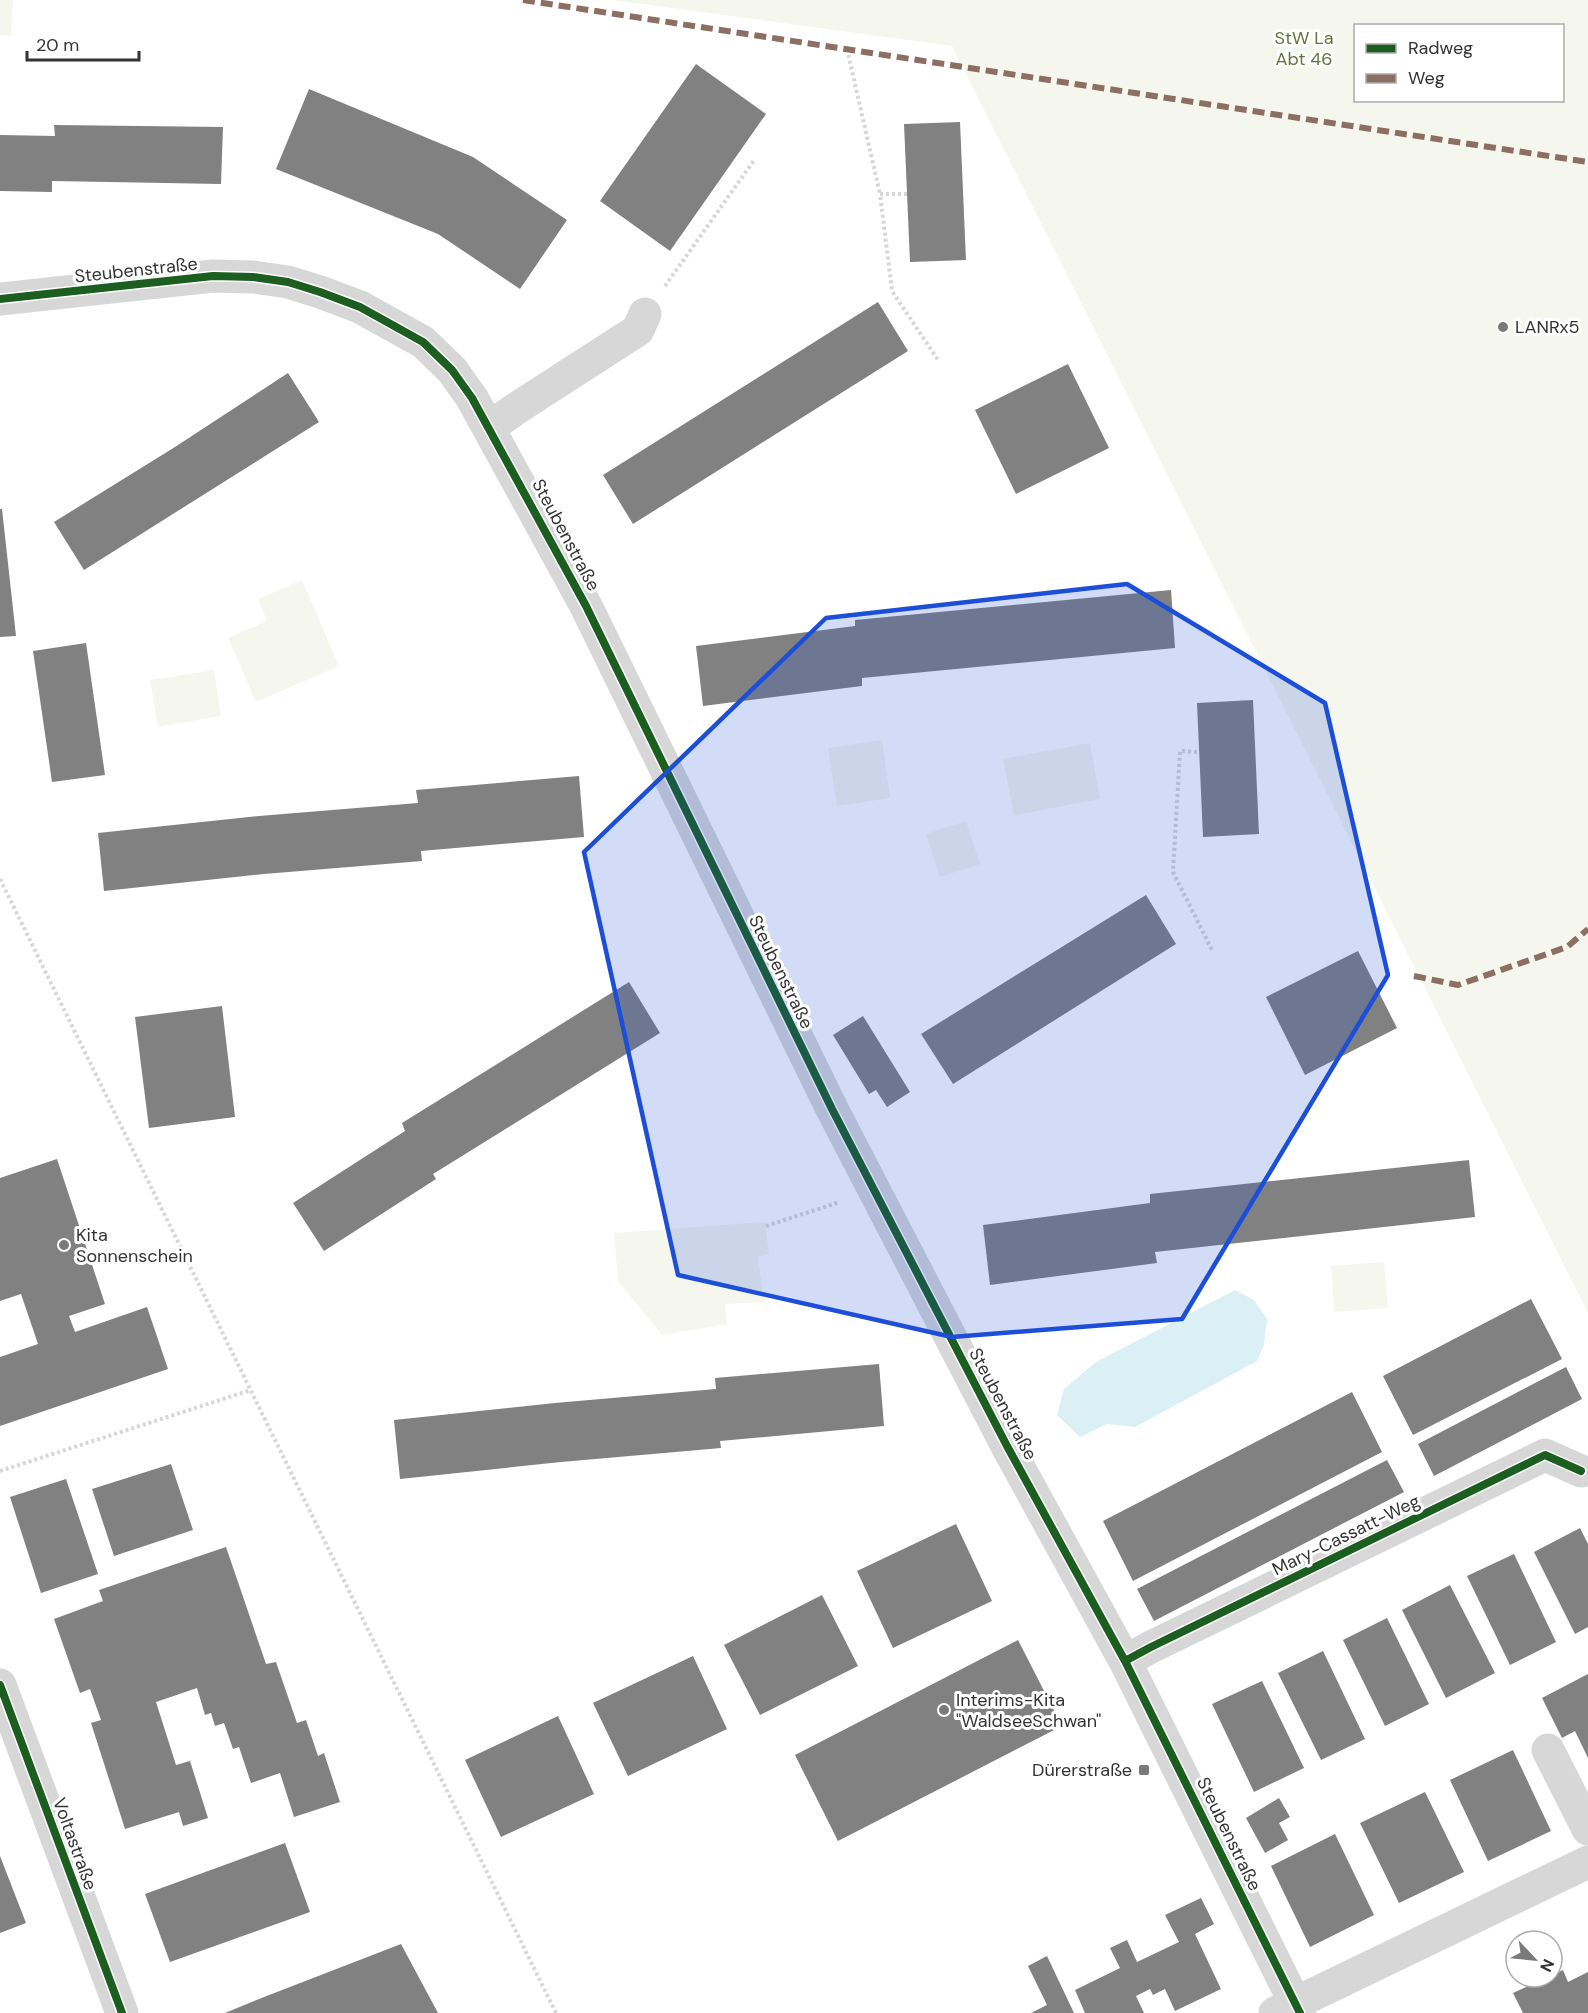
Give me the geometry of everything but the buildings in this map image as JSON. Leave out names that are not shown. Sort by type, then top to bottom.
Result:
[{"type":"street","name":"Steubenstraße","points":[[0,299],[213,276],[253,277],[288,282],[360,307],[423,342],[452,370],[490,428],[586,606],[832,1109],[1007,1446],[1125,1661],[1290,2010]]},
{"type":"street","points":[[490,428],[638,330],[645,314]]},
{"type":"street","name":"Mary-Cassatt-Weg","points":[[1125,1661],[1545,1455],[1581,1471]]},
{"type":"street","name":"Voltastraße","points":[[0,1685],[122,2013]]},
{"type":"street","points":[[1548,1750],[1588,1829]]},
{"type":"street","points":[[1290,2010],[1588,1862]]},
{"type":"path","points":[[847,49],[880,194],[892,291],[938,360]]},
{"type":"path","points":[[645,314],[755,159]]},
{"type":"path","points":[[880,194],[907,194]]},
{"type":"path","points":[[1197,752],[1180,751],[1173,872],[1212,950]]},
{"type":"path","points":[[0,879],[556,2013]]},
{"type":"path","points":[[766,1226],[875,1190]]},
{"type":"path","points":[[0,1471],[250,1390]]},
{"type":"highlighted area","points":[[1127,584],[1325,703],[1388,975],[1182,1319],[952,1337],[678,1275],[584,852],[826,618]]},
{"type":"green space","points":[[0,0],[13,0],[11,36],[0,35]]},
{"type":"green space","name":"StW La Abt 46","points":[[613,0],[1588,0],[1588,1313],[952,46]]},
{"type":"green space","points":[[302,580],[339,666],[256,702],[228,638],[267,621],[258,599]]},
{"type":"green space","points":[[214,670],[221,716],[158,727],[150,680]]},
{"type":"green space","points":[[882,740],[890,798],[837,806],[828,748]]},
{"type":"green space","points":[[1090,743],[1100,799],[1014,815],[1003,759]]},
{"type":"green space","points":[[966,821],[980,864],[940,877],[926,834]]},
{"type":"green space","points":[[765,1222],[769,1254],[758,1257],[764,1302],[725,1304],[727,1324],[662,1335],[618,1281],[614,1233]]},
{"type":"green space","points":[[1384,1262],[1388,1308],[1334,1312],[1331,1266]]},
{"type":"shaded area","points":[[1235,1290],[1254,1300],[1267,1319],[1264,1345],[1257,1361],[1135,1427],[1107,1424],[1080,1437],[1057,1415],[1064,1389],[1096,1362]]},
{"type":"marked path","points":[[523,0],[1588,162]]},
{"type":"marked path","points":[[1414,976],[1458,985],[1567,947],[1588,929]]},
{"type":"cycle path","points":[[0,299],[213,276],[253,277],[288,282],[360,307],[423,342],[452,370],[472,398],[586,606],[832,1109],[1007,1446],[1125,1661],[1300,2013]]},
{"type":"cycle path","points":[[1125,1661],[1545,1455],[1581,1471]]},
{"type":"cycle path","points":[[0,1685],[122,2013]]},
{"type":"place","name":"LANRx5","points":[[1503,327]]},
{"type":"place","name":"Kita Sonnenschein","points":[[64,1245]]},
{"type":"place","name":"Interims-Kita \"WaldseeSchwan\"","points":[[944,1710]]},
{"type":"place","name":"Dürerstraße","points":[[1144,1770]]}]
